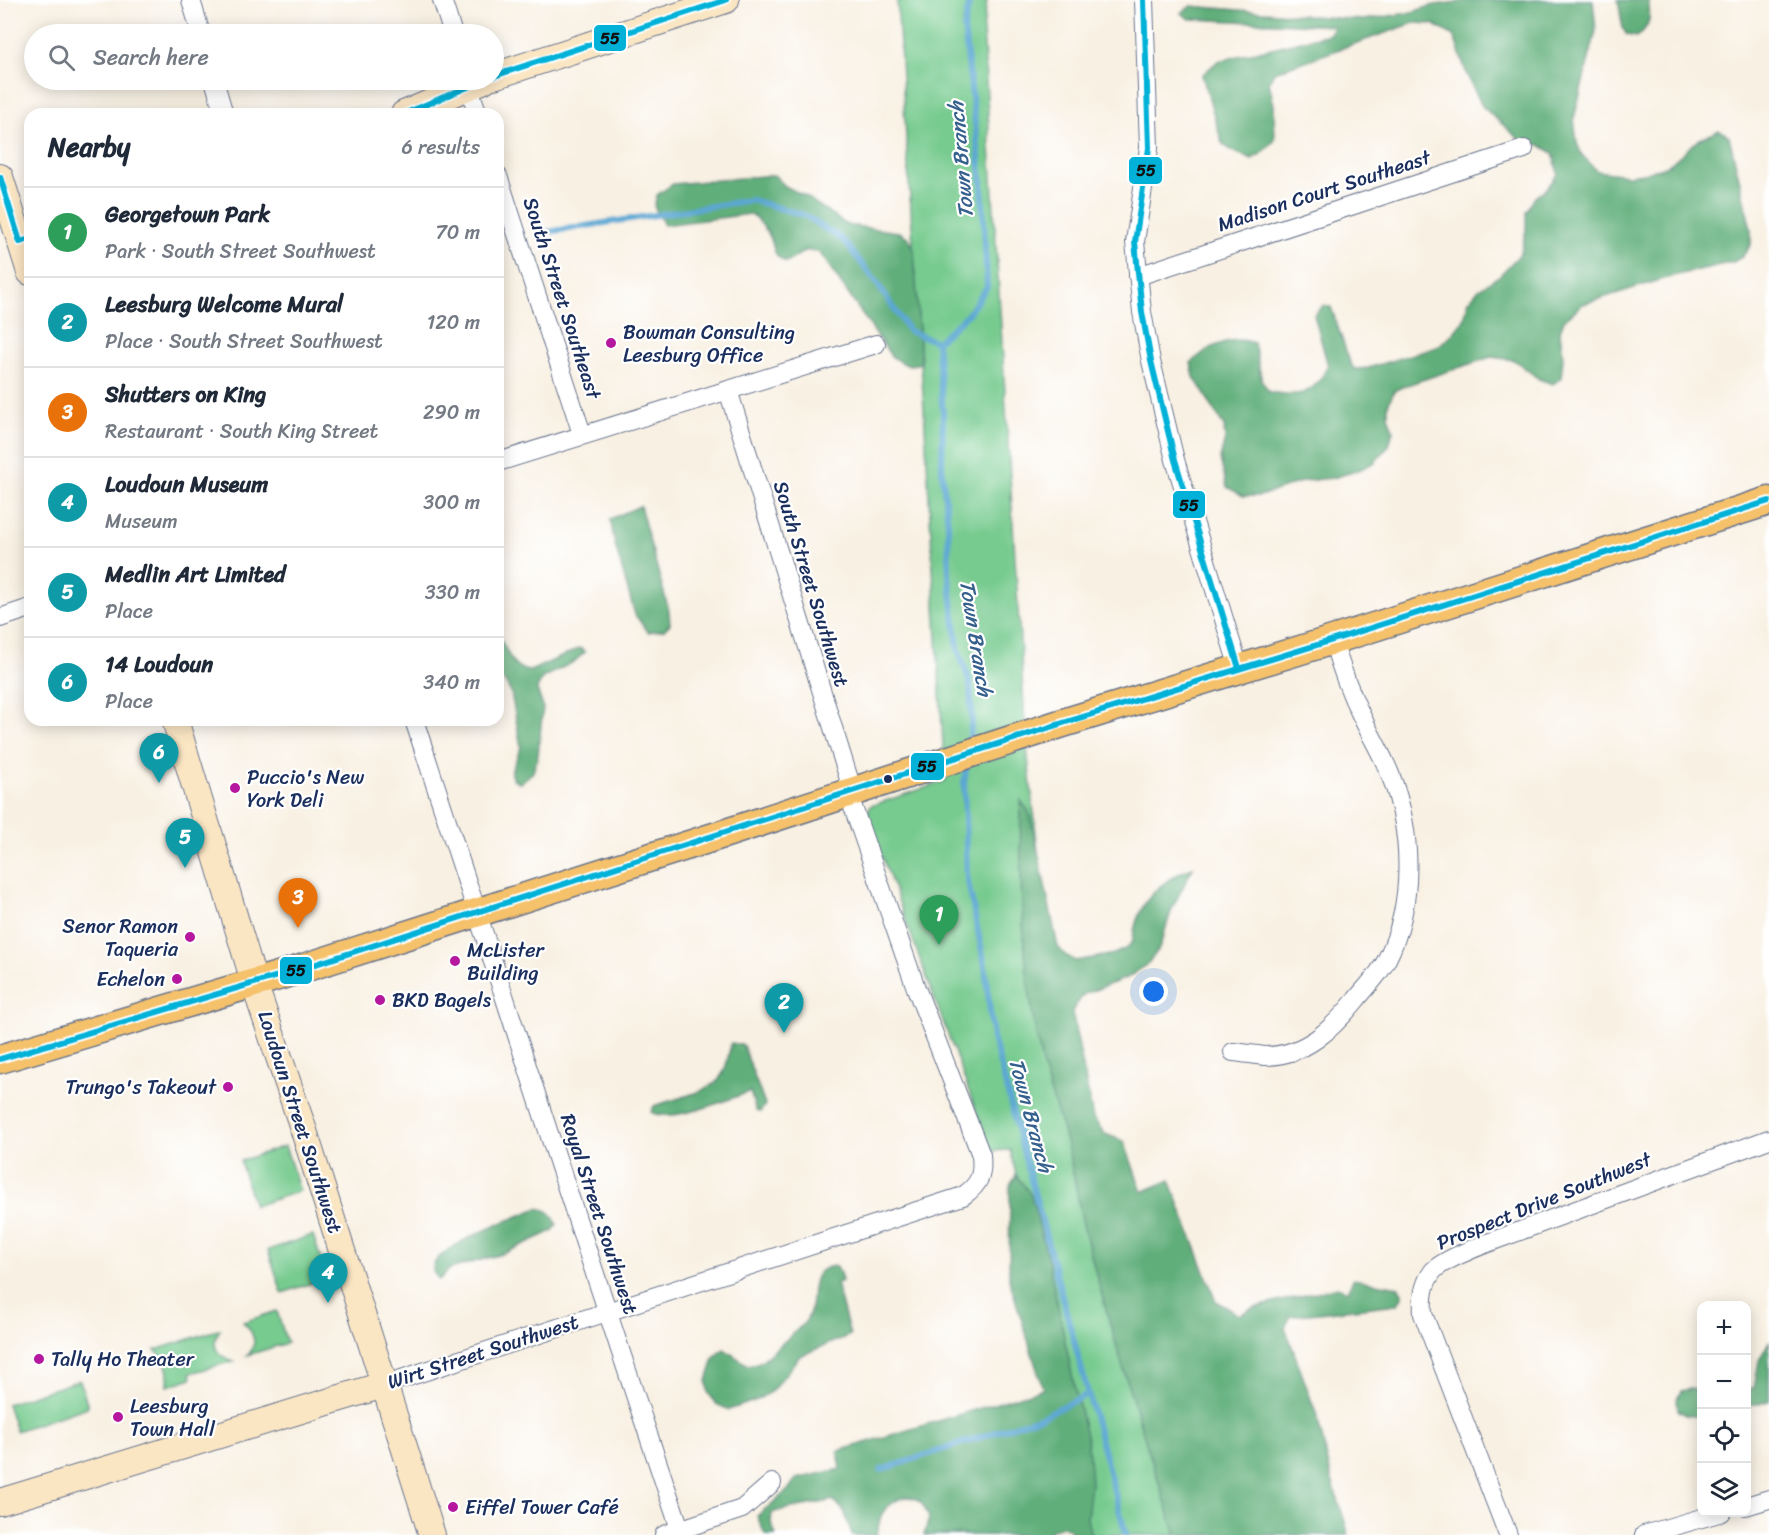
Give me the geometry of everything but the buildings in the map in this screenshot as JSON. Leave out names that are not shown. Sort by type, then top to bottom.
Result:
[{"type":"main road","points":[[504,73],[726,0]]},
{"type":"main road","points":[[417,108],[454,90]]},
{"type":"main road","points":[[0,177],[24,238]]},
{"type":"main road","points":[[0,1059],[255,983],[477,913],[1003,742],[1769,501]]},
{"type":"main road","name":"Loudoun Street Southwest","points":[[176,726],[255,983],[432,1535]]},
{"type":"main road","name":"Wirt Street Southwest","points":[[0,1502],[383,1385]]},
{"type":"street","points":[[191,0],[198,24]]},
{"type":"street","points":[[442,0],[450,24]]},
{"type":"street","points":[[1144,0],[1149,148],[1136,242],[1138,276],[1151,361],[1175,460],[1239,668]]},
{"type":"street","points":[[217,90],[222,108]]},
{"type":"street","points":[[474,90],[477,108]]},
{"type":"street","name":"Madison Court Southeast","points":[[1138,276],[1524,149]]},
{"type":"street","name":"South Street Southeast","points":[[504,194],[582,435]]},
{"type":"street","points":[[504,460],[876,344]]},
{"type":"street","name":"South Street Southwest","points":[[728,390],[850,792],[916,988],[981,1155],[982,1173],[972,1190],[963,1196]]},
{"type":"street","points":[[0,618],[24,610]]},
{"type":"street","points":[[1233,1052],[1266,1056],[1293,1052],[1319,1039],[1338,1021],[1386,962],[1404,904],[1408,868],[1401,808],[1390,774],[1360,713],[1333,640]]},
{"type":"street","name":"Royal Street Southwest","points":[[416,726],[572,1201],[672,1532]]},
{"type":"street","name":"Prospect Drive Southwest","points":[[1508,1535],[1423,1314],[1422,1299],[1425,1284],[1434,1270],[1445,1261],[1500,1238],[1769,1139]]},
{"type":"street","name":"Wirt Street Southwest","points":[[383,1385],[963,1196]]},
{"type":"street","points":[[672,1532],[742,1509],[772,1484]]},
{"type":"street","points":[[1751,1504],[1769,1499]]},
{"type":"street","points":[[1644,1535],[1705,1517]]},
{"type":"green space","points":[[897,0],[987,0],[983,30],[1026,739],[1044,908],[1091,1168],[1211,1535],[1086,1535],[1068,1385],[1010,1150],[991,1151],[867,816],[870,806],[945,781]]},
{"type":"green space","points":[[1472,0],[1593,0],[1596,31],[1574,118],[1577,143],[1582,155],[1597,171],[1628,175],[1650,172],[1670,164],[1698,140],[1719,130],[1729,136],[1751,229],[1751,245],[1742,257],[1733,262],[1673,276],[1583,304],[1564,320],[1560,331],[1563,358],[1561,378],[1553,384],[1539,379],[1514,360],[1491,357],[1404,386],[1394,391],[1388,405],[1388,416],[1393,430],[1389,446],[1374,463],[1333,478],[1304,481],[1260,496],[1243,496],[1227,487],[1220,459],[1225,439],[1224,426],[1194,377],[1191,363],[1212,347],[1229,341],[1246,341],[1254,343],[1262,381],[1269,392],[1297,394],[1311,389],[1328,366],[1314,315],[1324,305],[1331,307],[1351,365],[1355,369],[1368,368],[1436,347],[1449,338],[1464,320],[1468,302],[1479,289],[1500,275],[1521,253],[1526,230],[1526,212],[1535,197],[1547,188],[1558,174],[1553,153],[1540,145],[1520,140],[1482,106],[1467,75],[1454,36],[1433,24],[1414,23],[1274,72],[1269,82],[1274,105],[1275,140],[1261,154],[1252,159],[1232,151],[1222,143],[1202,75],[1218,61],[1330,34],[1333,26],[1190,19],[1181,13],[1191,6],[1363,20],[1408,13],[1434,5]]},
{"type":"green space","points":[[1618,0],[1648,0],[1649,20],[1645,29],[1637,37],[1627,35],[1623,29]]},
{"type":"green space","points":[[774,175],[785,186],[805,196],[847,225],[899,232],[909,238],[914,250],[921,363],[905,364],[891,356],[820,253],[805,251],[785,262],[776,254],[766,231],[751,214],[664,225],[654,206],[657,195],[673,184]]},
{"type":"green space","points":[[640,506],[669,611],[670,624],[664,630],[648,632],[635,615],[615,545],[610,519]]},
{"type":"green space","points":[[504,645],[510,658],[518,667],[530,671],[580,648],[585,652],[574,662],[542,678],[537,689],[543,707],[538,755],[533,772],[520,783],[514,780],[511,772],[521,747],[511,693],[505,682]]},
{"type":"green space","points":[[1021,801],[1028,810],[1033,828],[1058,947],[1065,955],[1076,961],[1114,954],[1127,948],[1133,941],[1139,916],[1151,895],[1170,879],[1193,867],[1172,909],[1159,949],[1147,965],[1127,978],[1084,994],[1072,1011],[1093,1118],[1105,1134],[1124,1141],[1142,1192],[1170,1180],[1216,1301],[1239,1315],[1253,1308],[1337,1287],[1348,1291],[1353,1279],[1399,1287],[1403,1295],[1398,1304],[1291,1316],[1285,1327],[1317,1416],[1332,1480],[1349,1535],[1176,1535],[1152,1463],[1098,1281],[1085,1232],[1071,1162],[1036,1035],[1024,935]]},
{"type":"green space","points":[[731,1043],[743,1045],[765,1105],[760,1112],[756,1111],[750,1092],[686,1113],[661,1115],[651,1112],[654,1106],[698,1092],[714,1084],[724,1071]]},
{"type":"green space","points":[[285,1146],[300,1191],[254,1206],[240,1161]]},
{"type":"green space","points":[[1016,1175],[1031,1195],[1049,1263],[1088,1444],[1091,1483],[1087,1519],[1091,1535],[1074,1535],[1068,1528],[1061,1526],[1043,1535],[924,1535],[929,1518],[924,1507],[916,1499],[906,1498],[895,1501],[887,1508],[881,1516],[877,1535],[852,1535],[844,1511],[833,1500],[772,1513],[771,1523],[776,1535],[765,1535],[757,1516],[788,1490],[796,1479],[841,1469],[838,1451],[1043,1389],[1009,1279],[1010,1186]]},
{"type":"green space","points":[[538,1208],[552,1216],[557,1225],[553,1231],[505,1253],[450,1269],[439,1280],[435,1275],[434,1264],[451,1248],[481,1232]]},
{"type":"green space","points":[[313,1235],[327,1278],[282,1293],[268,1250]]},
{"type":"green space","points":[[835,1266],[842,1281],[836,1283],[850,1335],[800,1356],[772,1391],[757,1400],[729,1410],[716,1404],[708,1392],[707,1381],[714,1358],[724,1349],[748,1365],[761,1361],[807,1319],[812,1304],[815,1279],[825,1268]]},
{"type":"green space","points":[[277,1311],[287,1343],[248,1355],[254,1342],[250,1330],[243,1322]]},
{"type":"green space","points":[[220,1329],[215,1340],[216,1350],[234,1361],[191,1373],[192,1378],[168,1386],[166,1366],[155,1350]]},
{"type":"green space","points":[[1769,1342],[1769,1401],[1751,1405],[1751,1388],[1754,1388],[1759,1360]]},
{"type":"green space","points":[[80,1380],[88,1407],[16,1431],[7,1404]]},
{"type":"green space","points":[[1697,1388],[1697,1416],[1686,1415],[1678,1410],[1677,1399],[1681,1391]]},
{"type":"waterway","name":"Town Branch","points":[[969,744],[972,719],[970,683],[958,649],[949,576],[948,524],[942,472],[943,413],[937,342],[968,314],[987,287],[982,183],[964,28],[972,0]]},
{"type":"waterway","points":[[541,233],[751,200],[804,215],[843,240],[874,279],[909,331],[937,342]]},
{"type":"waterway","name":"Town Branch","points":[[967,763],[964,783],[967,877],[985,966],[993,1038],[1126,1535]]},
{"type":"waterway","points":[[881,1470],[1041,1417],[1088,1394]]},
{"type":"transit line","name":"55","points":[[504,73],[726,0]]},
{"type":"transit line","name":"55","points":[[1144,0],[1149,148],[1135,242],[1142,312],[1151,361],[1175,460],[1239,668]]},
{"type":"transit line","name":"55","points":[[418,108],[460,90]]},
{"type":"transit line","name":"55","points":[[0,177],[20,242],[24,241]]},
{"type":"transit line","name":"55","points":[[0,1059],[288,973],[1063,723],[1333,640],[1769,501]]},
{"type":"place","name":"Bowman Consulting Leesburg Office","points":[[611,343]]},
{"type":"place","name":"14 Loudoun","points":[[159,783]]},
{"type":"place","name":"Puccio's New York Deli","points":[[235,788]]},
{"type":"place","name":"Medlin Art Limited","points":[[185,868]]},
{"type":"place","name":"Shutters on King","points":[[298,928]]},
{"type":"place","name":"Senor Ramon Taqueria","points":[[190,937]]},
{"type":"place","name":"Georgetown Park","points":[[939,945]]},
{"type":"place","name":"McLister Building","points":[[455,961]]},
{"type":"place","name":"Echelon","points":[[177,979]]},
{"type":"place","name":"BKD Bagels","points":[[380,1000]]},
{"type":"place","name":"Leesburg Welcome Mural","points":[[784,1033]]},
{"type":"place","name":"Trungo's Takeout","points":[[228,1087]]},
{"type":"place","name":"Loudoun Museum","points":[[328,1303]]},
{"type":"place","name":"Tally Ho Theater","points":[[39,1359]]},
{"type":"place","name":"Leesburg Town Hall","points":[[118,1417]]},
{"type":"place","name":"Eiffel Tower Café","points":[[453,1507]]}]
